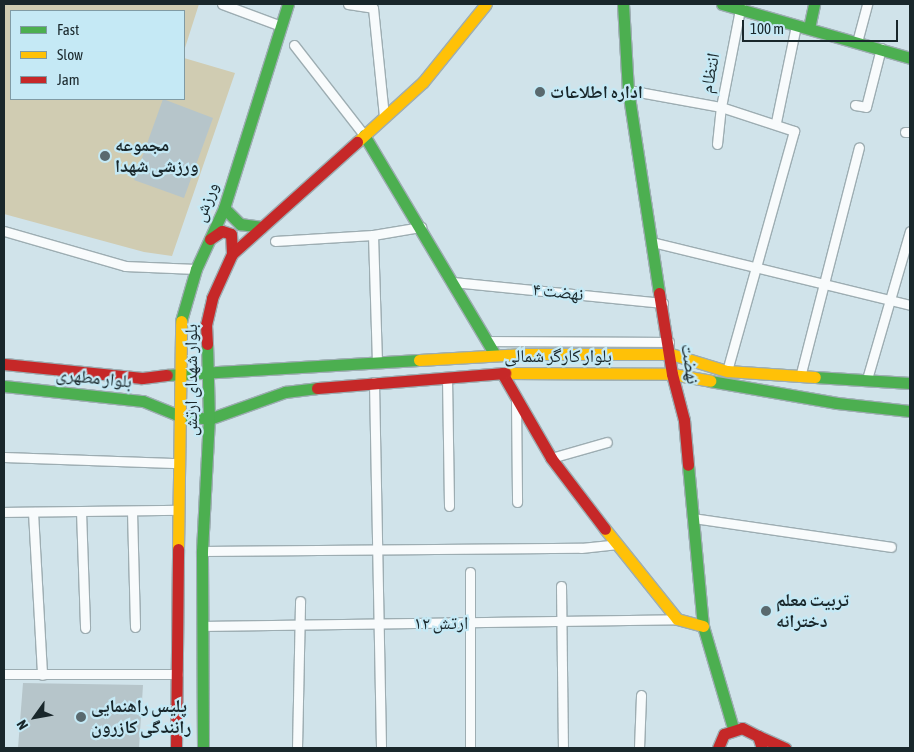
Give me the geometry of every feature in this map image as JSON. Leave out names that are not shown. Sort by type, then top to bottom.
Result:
[{"type":"main road","name":"ورزش","points":[[177,415],[180,326],[196,269],[224,208],[288,4]]},
{"type":"main road","name":"بلوار شهدای ارتش","points":[[203,748],[204,626],[202,551],[209,419],[206,325],[212,298],[232,254],[423,82],[486,4]]},
{"type":"main road","name":"نهضت","points":[[623,4],[628,90],[671,354],[672,374],[684,420],[703,626],[733,728]]},
{"type":"main road","points":[[722,4],[741,6],[796,25],[881,48],[910,58]]},
{"type":"main road","points":[[809,28],[814,4]]},
{"type":"main road","points":[[364,134],[421,227],[495,355]]},
{"type":"main road","points":[[224,208],[240,224],[262,227]]},
{"type":"main road","points":[[210,239],[222,232],[231,234],[234,244],[232,254]]},
{"type":"main road","name":"بلوار کارگر شمالی","points":[[207,371],[495,355],[671,354],[727,371],[910,383]]},
{"type":"main road","name":"بلوار مطهری","points":[[4,364],[142,378],[207,371]]},
{"type":"main road","points":[[502,373],[551,458],[677,619],[703,626]]},
{"type":"main road","name":"بلوار کارگر شمالی","points":[[209,419],[285,392],[374,382],[502,373],[672,374],[836,404],[910,411]]},
{"type":"main road","name":"بلوار مطهری","points":[[4,386],[143,401],[177,415],[209,419]]},
{"type":"main road","name":"بلوار شهدای ارتش","points":[[176,748],[180,463],[177,415]]},
{"type":"main road","points":[[718,748],[724,734],[733,728],[742,728],[785,748]]},
{"type":"main road","points":[[758,736],[762,748]]},
{"type":"street","points":[[222,4],[281,26]]},
{"type":"street","points":[[348,4],[374,8],[384,117]]},
{"type":"street","points":[[856,42],[867,4]]},
{"type":"street","name":"انتظام","points":[[717,144],[721,106],[741,6]]},
{"type":"street","points":[[776,122],[796,25]]},
{"type":"street","points":[[294,45],[364,134]]},
{"type":"street","points":[[855,105],[866,107],[881,48]]},
{"type":"street","points":[[628,90],[721,106],[776,122],[794,131],[754,268],[727,371]]},
{"type":"street","points":[[800,377],[822,284],[859,147]]},
{"type":"street","points":[[275,241],[373,235],[421,227]]},
{"type":"street","points":[[4,231],[125,266],[196,269]]},
{"type":"street","points":[[867,380],[892,301],[910,231]]},
{"type":"street","points":[[373,235],[377,362]]},
{"type":"street","points":[[652,242],[910,305]]},
{"type":"street","name":"نهضت ۴","points":[[453,282],[663,303]]},
{"type":"street","points":[[487,341],[669,342]]},
{"type":"street","points":[[447,377],[449,506]]},
{"type":"street","points":[[374,382],[381,623],[381,748]]},
{"type":"street","points":[[516,397],[518,502]]},
{"type":"street","points":[[551,458],[607,442]]},
{"type":"street","points":[[4,457],[180,463]]},
{"type":"street","points":[[4,512],[178,510]]},
{"type":"street","points":[[81,511],[85,628]]},
{"type":"street","points":[[132,511],[134,626]]},
{"type":"street","points":[[33,512],[42,675]]},
{"type":"street","points":[[693,518],[891,547]]},
{"type":"street","points":[[202,551],[379,547],[581,548],[618,544]]},
{"type":"street","points":[[470,572],[470,748]]},
{"type":"street","points":[[561,586],[563,748]]},
{"type":"street","points":[[297,748],[300,601]]},
{"type":"street","name":"ارتش ۱۲","points":[[204,626],[677,619]]},
{"type":"street","points":[[4,674],[178,674]]},
{"type":"street","points":[[640,748],[641,695]]},
{"type":"shaded area","name":"مجموعه ورزشی شهدا","points":[[4,4],[199,4],[185,48],[185,10],[10,10],[10,100],[185,100],[185,58],[235,73],[172,256],[144,252],[4,214]]},
{"type":"building","points":[[163,100],[213,118],[184,198],[134,180]]},
{"type":"building","name":"پلیس راهنمایی رانندگی کازرون","points":[[23,683],[143,685],[139,748],[18,748]]},
{"type":"traffic: fast","points":[[181,321],[196,269],[224,208],[288,4]]},
{"type":"traffic: fast","points":[[623,4],[628,90],[659,293]]},
{"type":"traffic: fast","points":[[722,4],[910,58]]},
{"type":"traffic: fast","points":[[809,28],[814,4]]},
{"type":"traffic: fast","points":[[364,135],[495,355]]},
{"type":"traffic: fast","points":[[224,208],[240,224],[262,227]]},
{"type":"traffic: fast","points":[[203,748],[202,551],[209,419],[207,344]]},
{"type":"traffic: fast","points":[[167,375],[419,360]]},
{"type":"traffic: fast","points":[[815,377],[910,383]]},
{"type":"traffic: fast","points":[[710,381],[837,403],[910,411]]},
{"type":"traffic: fast","points":[[4,386],[143,401],[177,415],[209,419],[285,392],[317,388]]},
{"type":"traffic: fast","points":[[688,465],[703,626],[733,728]]},
{"type":"traffic: slow","points":[[357,142],[423,82],[486,4]]},
{"type":"traffic: slow","points":[[178,549],[181,321]]},
{"type":"traffic: slow","points":[[419,360],[524,354],[671,354],[727,371],[815,377]]},
{"type":"traffic: slow","points":[[505,373],[672,374],[710,381]]},
{"type":"traffic: slow","points":[[605,529],[677,619],[703,626]]},
{"type":"traffic: jam","points":[[207,344],[206,325],[212,298],[232,254],[357,142]]},
{"type":"traffic: jam","points":[[210,239],[222,231],[231,234],[232,254]]},
{"type":"traffic: jam","points":[[659,293],[672,374],[684,420],[688,465]]},
{"type":"traffic: jam","points":[[4,364],[142,378],[167,375]]},
{"type":"traffic: jam","points":[[502,373],[551,458],[605,529]]},
{"type":"traffic: jam","points":[[317,388],[505,373]]},
{"type":"traffic: jam","points":[[176,748],[178,549]]},
{"type":"traffic: jam","points":[[718,748],[724,734],[742,728],[758,736],[762,748]]},
{"type":"traffic: jam","points":[[758,736],[785,748]]},
{"type":"place","name":"اداره اطلاعات","points":[[540,92]]},
{"type":"place","name":"مجموعه ورزشی شهدا","points":[[105,156]]},
{"type":"place","name":"تربیت معلم دخترانه","points":[[766,611]]},
{"type":"place","name":"پلیس راهنمایی رانندگی کازرون","points":[[81,717]]}]
